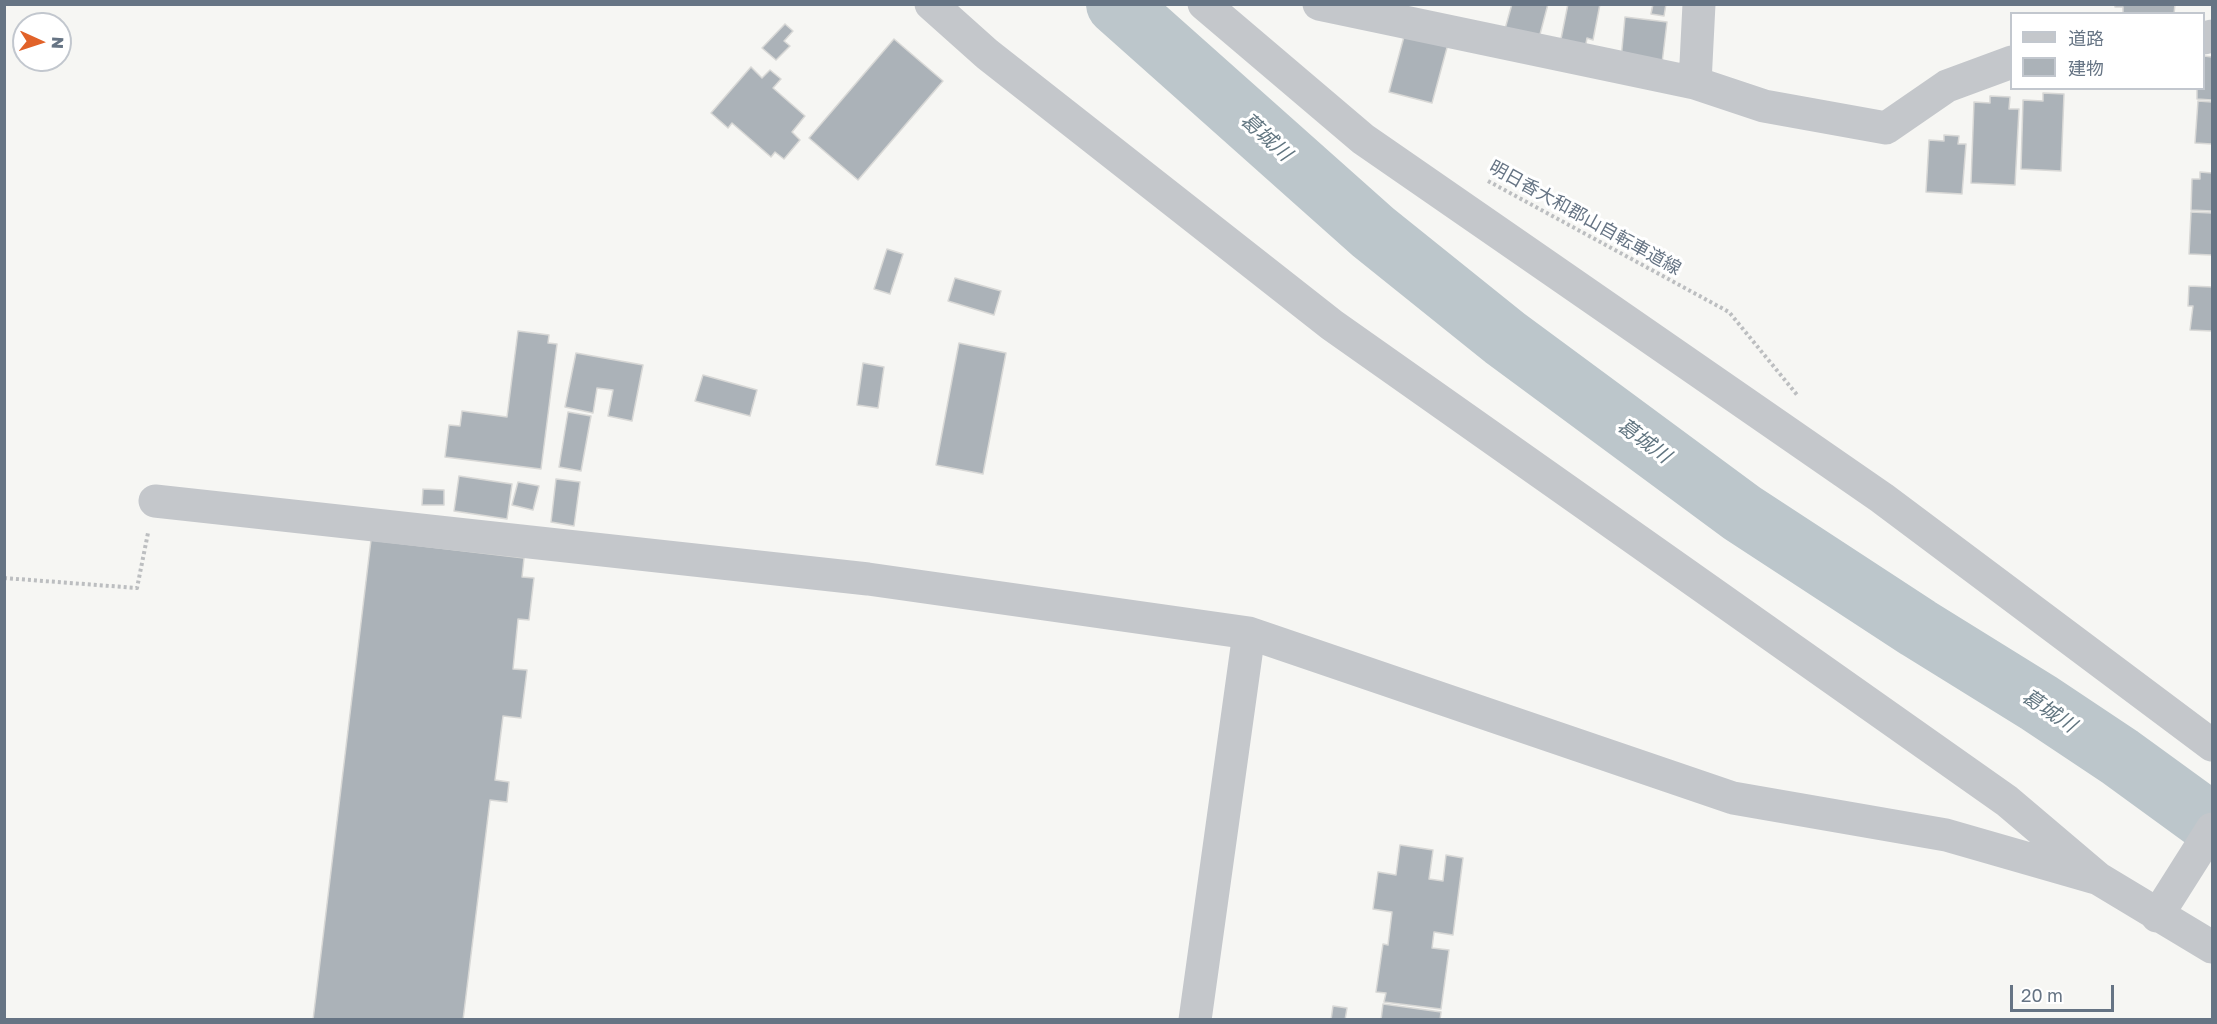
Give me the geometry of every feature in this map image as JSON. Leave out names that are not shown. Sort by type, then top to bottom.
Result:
[{"type":"street","points":[[932,4],[987,54],[1332,325],[2007,801],[2099,879],[2212,947]]},
{"type":"street","points":[[1204,4],[1363,139],[1882,498],[2212,745]]},
{"type":"street","points":[[1319,4],[1695,83],[1764,106],[1886,128],[1947,86],[2010,63]]},
{"type":"street","points":[[1695,83],[1699,4]]},
{"type":"street","points":[[155,501],[868,579],[1249,633],[1733,798],[1946,835],[2099,879]]},
{"type":"street","points":[[1195,1020],[1249,633]]},
{"type":"street","points":[[2157,916],[2212,829]]},
{"type":"path","name":"明日香大和郡山自転車道線","points":[[1483,178],[1729,312],[1802,401]]},
{"type":"path","points":[[4,578],[137,588],[155,501]]},
{"type":"building","points":[[1512,4],[1548,4],[1539,38],[1505,29]]},
{"type":"building","points":[[1568,4],[1600,4],[1593,40],[1587,38],[1585,49],[1560,44]]},
{"type":"building","points":[[1653,4],[1666,4],[1664,16],[1651,14]]},
{"type":"building","points":[[2115,4],[2175,4],[2174,12],[2123,12],[2123,7],[2115,7]]},
{"type":"building","points":[[1625,17],[1667,22],[1662,63],[1621,59]]},
{"type":"building","points":[[785,24],[793,31],[784,41],[790,46],[776,60],[762,48]]},
{"type":"building","points":[[1405,33],[1448,44],[1432,103],[1389,92]]},
{"type":"building","points":[[894,39],[943,81],[858,180],[809,138]]},
{"type":"building","points":[[2205,56],[2212,57],[2212,100],[2197,99],[2197,90],[2205,90]]},
{"type":"building","points":[[751,67],[762,78],[770,70],[781,79],[773,88],[805,116],[792,132],[800,140],[784,159],[775,152],[771,157],[732,123],[728,128],[711,113]]},
{"type":"building","points":[[2043,93],[2064,94],[2061,171],[2021,169],[2023,100],[2043,101]]},
{"type":"building","points":[[1990,96],[2010,97],[2009,109],[2019,109],[2015,185],[1971,183],[1974,102],[1990,103]]},
{"type":"building","points":[[2198,101],[2212,102],[2212,144],[2195,143]]},
{"type":"building","points":[[1944,135],[1959,136],[1958,144],[1966,144],[1962,194],[1926,192],[1929,140],[1944,141]]},
{"type":"building","points":[[2200,172],[2212,173],[2212,211],[2191,210],[2192,179],[2200,179]]},
{"type":"building","points":[[2191,212],[2212,213],[2212,255],[2189,254]]},
{"type":"building","points":[[887,249],[903,254],[890,294],[874,289]]},
{"type":"building","points":[[955,278],[1001,291],[994,315],[948,301]]},
{"type":"building","points":[[2189,286],[2212,287],[2212,331],[2190,330],[2193,306],[2188,306]]},
{"type":"building","points":[[518,331],[549,335],[548,343],[557,344],[541,469],[445,457],[449,425],[460,426],[462,411],[507,417]]},
{"type":"building","points":[[959,343],[1006,353],[983,474],[936,465]]},
{"type":"building","points":[[576,353],[643,365],[632,421],[608,416],[613,390],[597,388],[593,413],[565,407]]},
{"type":"building","points":[[863,363],[884,367],[878,408],[857,405]]},
{"type":"building","points":[[703,375],[757,390],[750,416],[695,401]]},
{"type":"building","points":[[568,412],[591,416],[581,471],[559,467]]},
{"type":"building","points":[[459,476],[512,484],[507,519],[454,511]]},
{"type":"building","points":[[556,479],[580,482],[574,526],[551,522]]},
{"type":"building","points":[[518,482],[539,486],[533,510],[512,505]]},
{"type":"building","points":[[423,489],[444,490],[444,505],[422,505]]},
{"type":"building","points":[[371,540],[524,558],[522,577],[534,578],[529,620],[518,619],[513,669],[527,670],[521,718],[503,716],[495,780],[509,782],[507,802],[490,800],[463,1020],[313,1020]]},
{"type":"building","points":[[1400,845],[1433,850],[1429,879],[1443,881],[1446,855],[1463,858],[1453,935],[1434,932],[1432,948],[1449,950],[1441,1009],[1384,1002],[1386,993],[1376,992],[1383,944],[1388,945],[1392,912],[1373,909],[1378,872],[1396,875]]},
{"type":"building","points":[[1383,1004],[1441,1012],[1440,1020],[1381,1020]]},
{"type":"building","points":[[1333,1006],[1347,1008],[1345,1020],[1331,1020]]},
{"type":"waterway","name":"葛城川","points":[[1117,4],[1373,232],[1505,338],[1742,513],[1918,628],[2039,703],[2120,757],[2212,824]]}]
